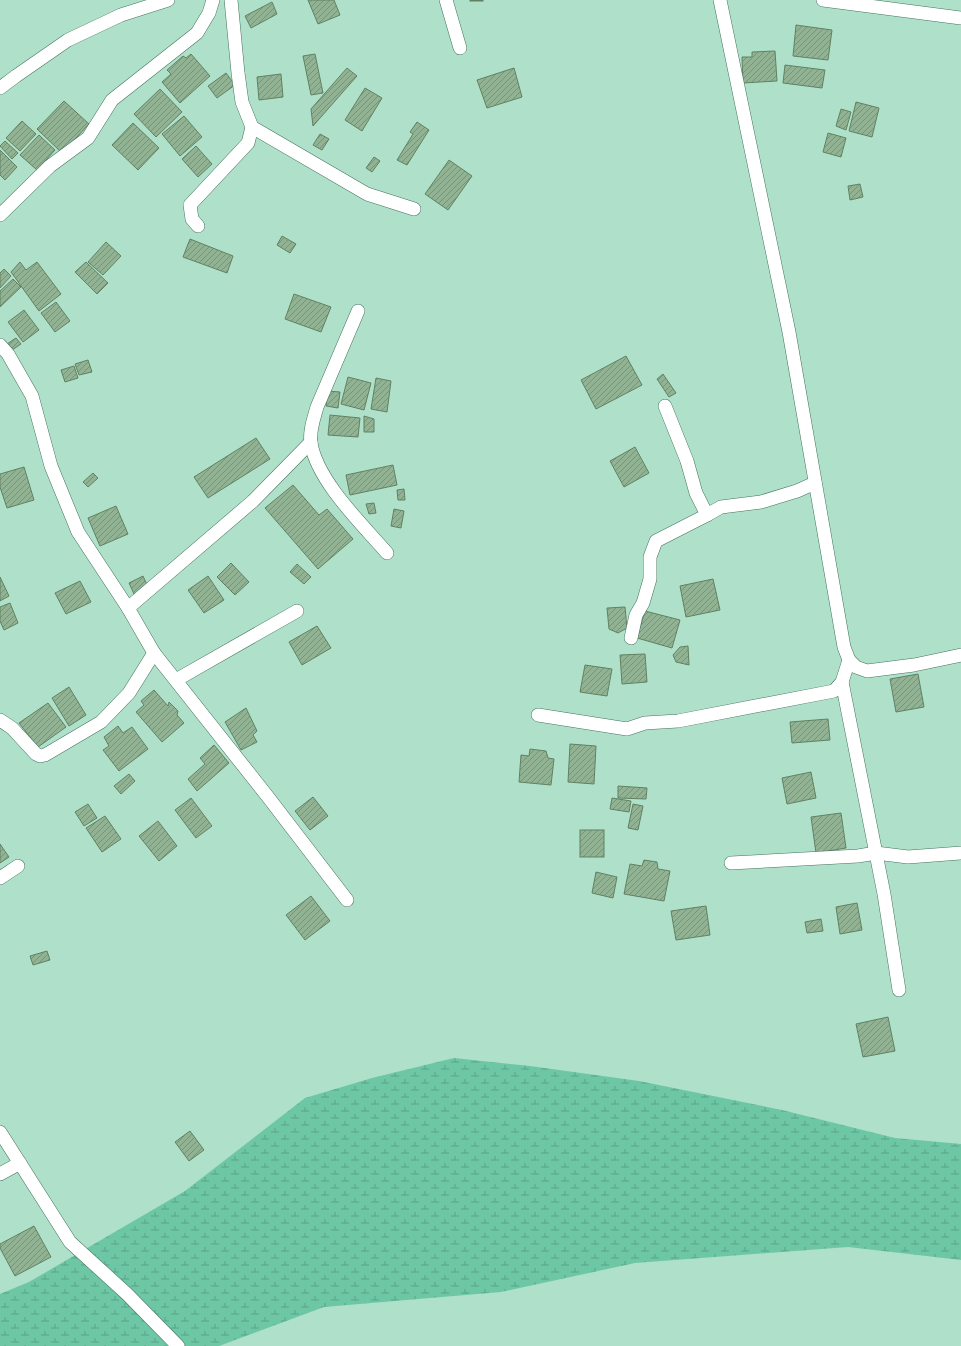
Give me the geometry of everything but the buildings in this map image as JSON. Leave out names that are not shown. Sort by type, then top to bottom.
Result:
[{"type":"street","points":[[0,88],[68,40],[121,15],[168,0]]},
{"type":"street","points":[[0,215],[50,166],[88,138],[112,100],[197,33],[209,13],[213,0]]},
{"type":"street","points":[[198,226],[192,219],[190,205],[248,143],[252,127],[242,102],[231,0]]},
{"type":"street","points":[[446,0],[460,48]]},
{"type":"street","points":[[720,0],[790,332],[844,647],[849,660],[856,667],[867,671],[914,665],[961,655]]},
{"type":"street","points":[[823,0],[961,18]]},
{"type":"street","points":[[252,127],[367,194],[414,209]]},
{"type":"street","points":[[358,311],[316,407],[312,423],[311,442],[318,465],[336,493],[387,552]]},
{"type":"street","points":[[0,345],[8,354],[32,396],[51,466],[78,532],[128,608],[154,653],[347,900]]},
{"type":"street","points":[[665,406],[687,461],[696,493],[707,515]]},
{"type":"street","points":[[128,608],[253,501],[311,442]]},
{"type":"street","points":[[631,638],[636,615],[644,603],[650,579],[650,557],[656,541],[721,507],[761,502],[797,491],[815,483]]},
{"type":"street","points":[[176,680],[297,611]]},
{"type":"street","points":[[0,720],[12,728],[36,754],[40,756],[45,755],[101,722],[129,693],[154,653]]},
{"type":"street","points":[[538,715],[627,729],[645,723],[678,722],[834,691],[842,682],[849,660]]},
{"type":"street","points":[[842,682],[884,894],[899,990]]},
{"type":"street","points":[[731,863],[851,856],[876,853],[908,857],[961,852]]},
{"type":"street","points":[[0,878],[18,866]]},
{"type":"street","points":[[0,1132],[70,1242],[127,1294],[178,1346]]},
{"type":"street","points":[[0,1174],[20,1163]]},
{"type":"green space","points":[[454,1058],[530,1066],[639,1081],[782,1110],[895,1138],[961,1144],[961,1260],[848,1247],[635,1263],[501,1292],[324,1307],[219,1346],[0,1346],[0,1294],[29,1282],[185,1191],[305,1098],[372,1078]]}]
